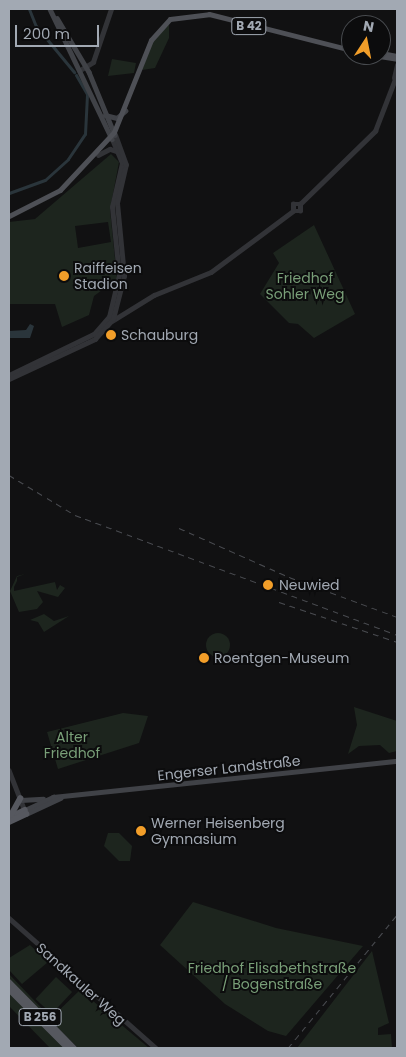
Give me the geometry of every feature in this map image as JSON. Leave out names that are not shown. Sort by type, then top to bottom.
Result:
[{"type":"highway","points":[[9,819],[20,799]]},
{"type":"highway","points":[[9,819],[25,812]]},
{"type":"highway","name":"B 256","points":[[9,982],[74,1048]]},
{"type":"highway","name":"B 256","points":[[9,989],[68,1048]]},
{"type":"main road","points":[[50,9],[84,68],[113,136]]},
{"type":"main road","name":"B 42","points":[[68,183],[113,136],[158,29],[170,19],[190,13],[341,47]]},
{"type":"main road","points":[[84,68],[113,136]]},
{"type":"main road","name":"B 42","points":[[9,216],[40,204],[68,183],[98,155],[127,115],[137,77]]},
{"type":"main road","points":[[105,115],[117,118],[125,111]]},
{"type":"main road","name":"Engerser Landstraße","points":[[25,812],[47,799],[397,761]]},
{"type":"main road","name":"Engerser Landstraße","points":[[25,812],[64,797]]},
{"type":"main road","points":[[20,799],[47,799]]},
{"type":"street","points":[[84,68],[93,62],[111,9]]},
{"type":"street","points":[[394,81],[397,66]]},
{"type":"street","points":[[9,377],[95,339],[112,321],[126,310],[211,272],[293,211],[300,211],[300,204],[374,131],[397,74]]},
{"type":"street","points":[[9,377],[94,334],[110,313],[119,275],[112,207],[122,166],[113,136]]},
{"type":"street","points":[[112,321],[116,311],[124,272],[117,203],[126,162],[113,136]]},
{"type":"street","points":[[98,155],[110,149],[119,152]]},
{"type":"street","points":[[110,313],[126,310]]},
{"type":"street","points":[[9,770],[25,812]]},
{"type":"street","name":"Sandkauler Weg","points":[[9,918],[156,1048]]},
{"type":"green space","points":[[169,24],[169,38],[155,68],[142,70],[152,43]]},
{"type":"green space","points":[[112,59],[136,63],[134,73],[108,76]]},
{"type":"green space","points":[[111,154],[119,162],[110,210],[117,279],[94,296],[89,315],[62,327],[55,304],[9,304],[9,222],[35,219]],"holes":[[[108,222],[111,242],[78,248],[75,226]]]},
{"type":"green space","name":"Friedhof Sohler Weg","points":[[314,225],[355,314],[314,338],[298,324],[289,323],[260,294],[279,263],[273,253]]},
{"type":"green space","points":[[25,574],[17,577],[14,591],[55,582],[57,590],[60,585],[65,588],[58,597],[37,591],[43,602],[37,609],[19,612],[10,591],[17,576]]},
{"type":"green space","points":[[44,614],[54,621],[69,616],[44,632],[38,622],[30,620]]},
{"type":"green space","points":[[218,633],[226,637],[230,645],[226,653],[218,657],[210,653],[206,645],[210,637]]},
{"type":"green space","points":[[354,707],[397,721],[397,751],[389,753],[380,745],[359,746],[348,754],[357,725]]},
{"type":"green space","name":"Alter Friedhof","points":[[123,713],[148,716],[139,743],[58,769],[47,732]]},
{"type":"green space","points":[[108,833],[119,833],[132,846],[130,861],[119,861],[104,846]]},
{"type":"green space","name":"Friedhof Elisabethstraße / Bogenstraße","points":[[193,902],[276,928],[363,946],[286,1036],[268,1031],[225,1004],[160,945]]},
{"type":"green space","points":[[30,945],[48,962],[22,984],[9,970],[9,958]]},
{"type":"green space","points":[[372,951],[389,1023],[378,1028],[378,1035],[391,1034],[392,1048],[297,1048]]},
{"type":"green space","points":[[9,974],[51,1018],[80,990],[149,1048],[78,1048],[9,979]]},
{"type":"green space","points":[[56,977],[72,992],[52,1014],[36,999]]},
{"type":"green space","points":[[9,991],[66,1048],[50,1048],[9,1006]]},
{"type":"shaded area","points":[[30,324],[34,326],[30,338],[9,338],[9,331],[26,330]]},
{"type":"waterway","points":[[29,9],[36,26],[74,72]]},
{"type":"waterway","points":[[9,193],[45,180],[68,159],[85,134],[87,94],[76,75]]},
{"type":"railway","points":[[9,475],[75,515],[397,635]]},
{"type":"railway","points":[[179,528],[289,577],[397,617]]},
{"type":"railway","points":[[279,602],[397,642]]},
{"type":"railway","points":[[288,1048],[397,915]]},
{"type":"place","name":"Raiffeisen Stadion","points":[[64,276]]},
{"type":"place","name":"Schauburg","points":[[111,335]]},
{"type":"place","name":"Neuwied","points":[[268,585]]},
{"type":"place","name":"Roentgen-Museum","points":[[204,658]]},
{"type":"place","name":"Werner Heisenberg Gymnasium","points":[[141,831]]}]
